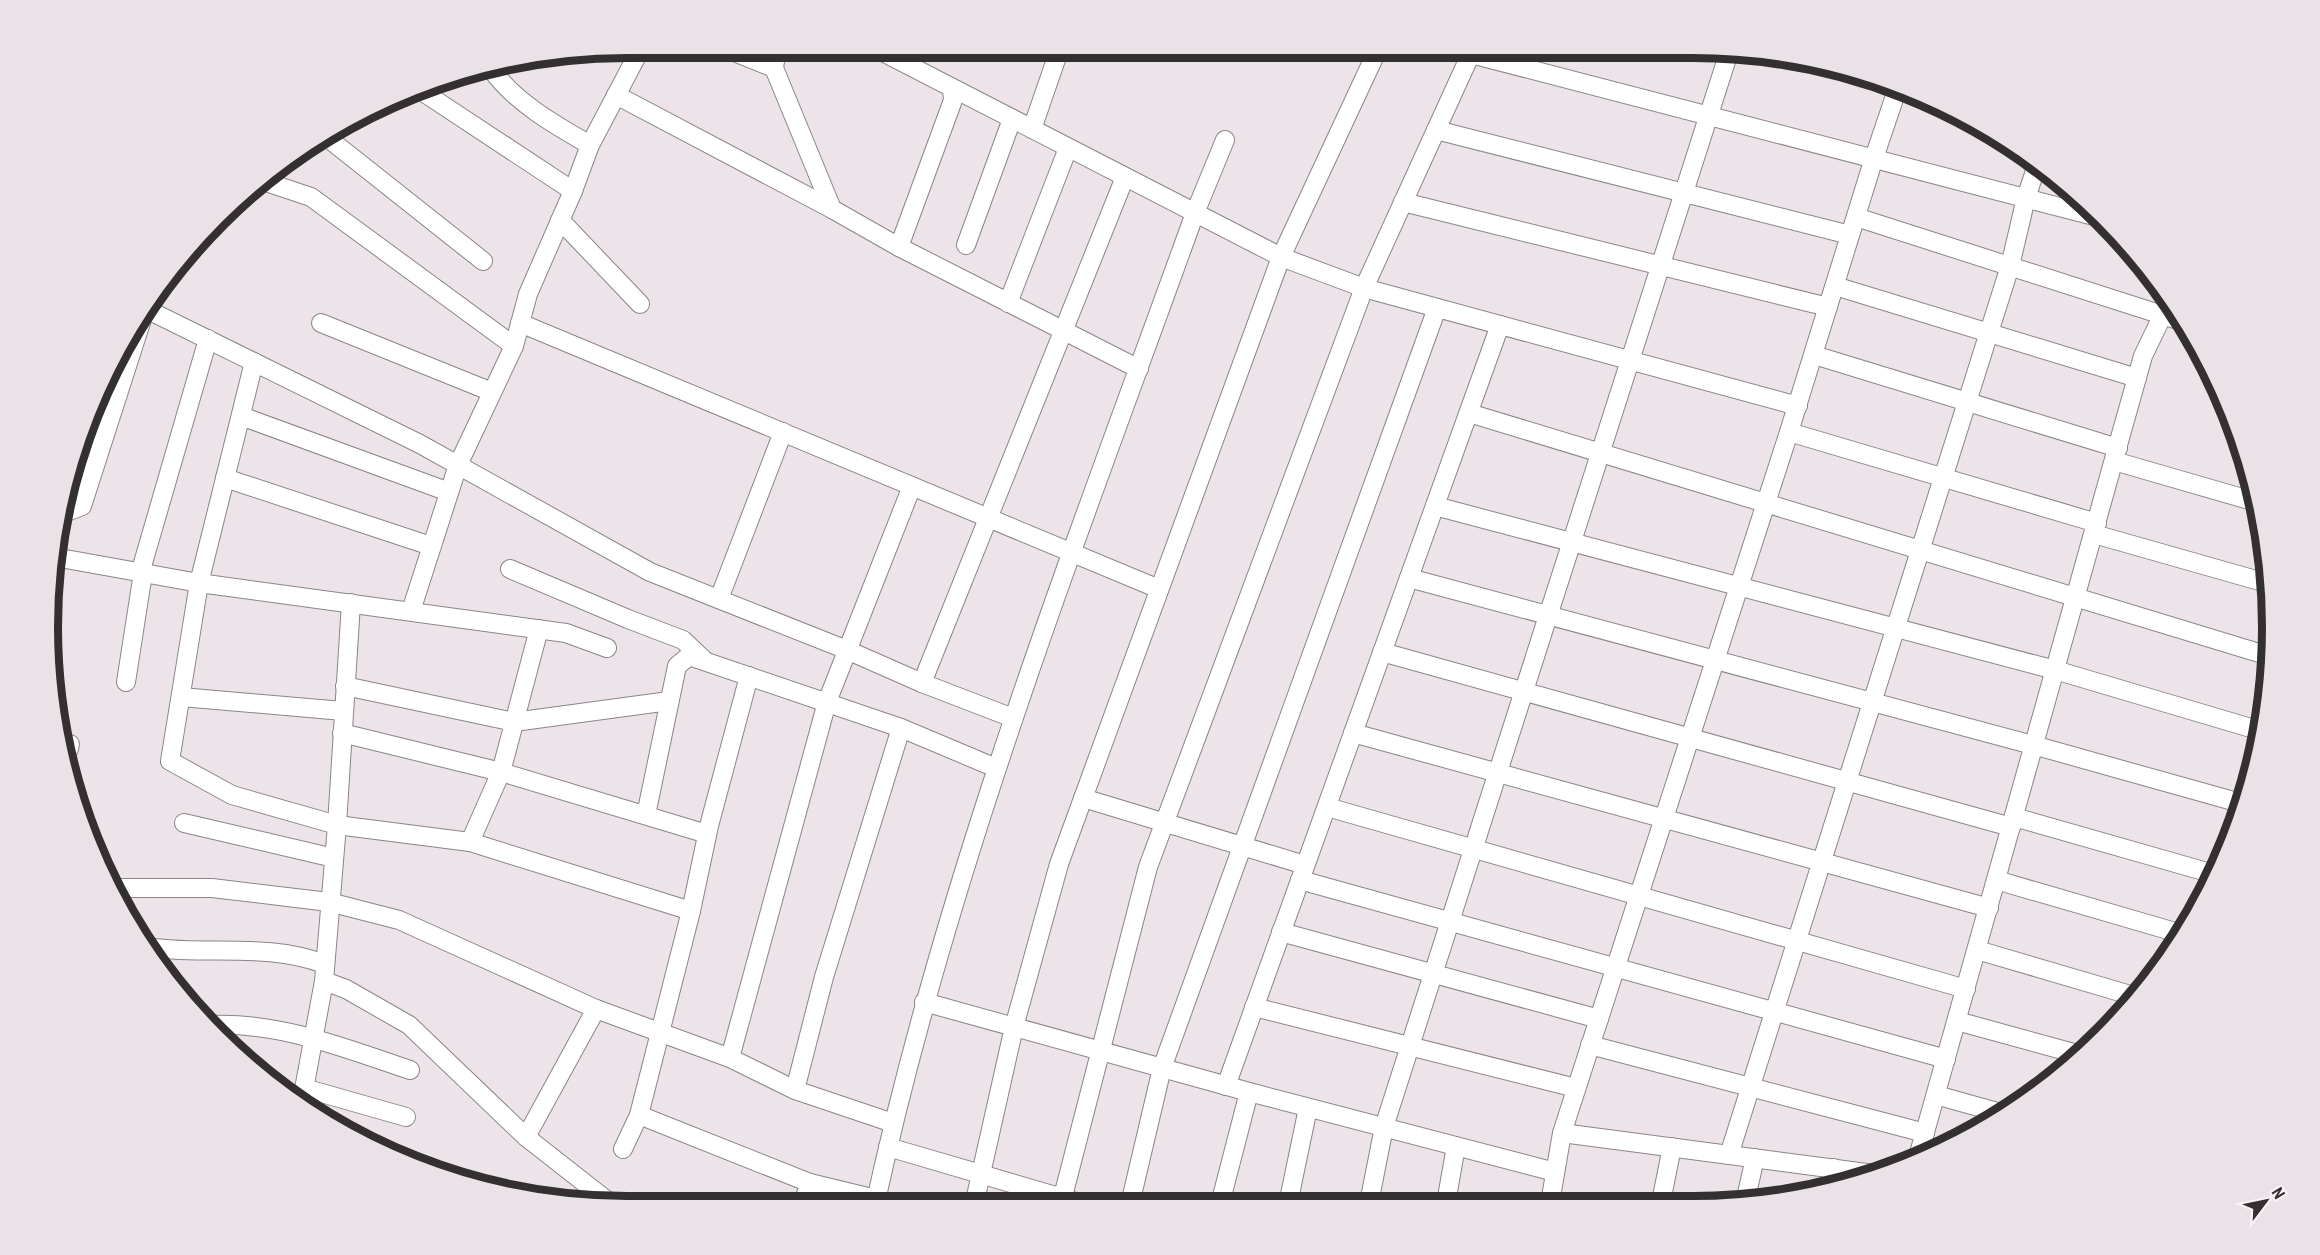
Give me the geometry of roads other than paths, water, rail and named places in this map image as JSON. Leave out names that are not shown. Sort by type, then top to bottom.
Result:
[{"type":"street","points":[[411,610],[458,465],[514,346],[528,294],[573,191],[590,145],[636,58]]},
{"type":"street","points":[[748,58],[774,69]]},
{"type":"street","points":[[776,58],[774,69],[832,209]]},
{"type":"street","points":[[894,58],[1281,257],[1364,288],[1798,406]]},
{"type":"street","points":[[1032,129],[1057,58]]},
{"type":"street","points":[[976,1196],[1014,1027],[1059,864],[1281,257],[1374,58]]},
{"type":"street","points":[[1063,1196],[1148,867],[1164,822],[1364,288],[1469,58]]},
{"type":"street","points":[[1497,58],[1708,116],[2082,213]]},
{"type":"street","points":[[1370,1196],[1384,1127],[1726,60]]},
{"type":"street","points":[[495,74],[549,121],[590,145]]},
{"type":"street","points":[[899,247],[953,100],[952,88]]},
{"type":"street","points":[[428,95],[573,191]]},
{"type":"street","points":[[616,95],[899,247],[1139,369]]},
{"type":"street","points":[[1551,1196],[1562,1133],[1576,1088],[1790,432],[1895,96]]},
{"type":"street","points":[[966,245],[1012,119]]},
{"type":"street","points":[[1436,130],[1850,235]]},
{"type":"street","points":[[876,1196],[892,1123],[924,1002],[996,768],[1195,213],[1225,140]]},
{"type":"street","points":[[332,141],[483,261]]},
{"type":"street","points":[[1008,303],[1068,148]]},
{"type":"street","points":[[1729,1155],[2010,266],[2034,173]]},
{"type":"street","points":[[922,683],[1125,177]]},
{"type":"street","points":[[271,184],[311,197],[514,346]]},
{"type":"street","points":[[1403,202],[1828,307]]},
{"type":"street","points":[[1856,217],[2010,266],[2163,307]]},
{"type":"street","points":[[560,220],[640,304]]},
{"type":"street","points":[[1835,286],[2137,378]]},
{"type":"street","points":[[1132,1196],[1162,1068],[1437,308]]},
{"type":"street","points":[[155,310],[420,444],[650,572],[1013,718]]},
{"type":"street","points":[[1921,1148],[2143,356],[2165,310]]},
{"type":"street","points":[[321,323],[492,392]]},
{"type":"street","points":[[520,323],[1160,589]]},
{"type":"street","points":[[1226,1086],[1500,325]]},
{"type":"street","points":[[126,682],[143,573],[142,563],[208,339]]},
{"type":"street","points":[[70,511],[82,506],[135,343]]},
{"type":"street","points":[[1814,355],[1967,402],[2247,499]]},
{"type":"street","points":[[254,362],[199,583],[170,761],[232,795],[337,825],[470,842],[691,911]]},
{"type":"street","points":[[1469,413],[2261,653]]},
{"type":"street","points":[[241,416],[449,492]]},
{"type":"street","points":[[719,599],[783,432]]},
{"type":"street","points":[[1790,432],[1943,477],[2259,581]]},
{"type":"street","points":[[225,478],[431,546]]},
{"type":"street","points":[[730,1058],[827,702],[912,486]]},
{"type":"street","points":[[1435,506],[2055,670],[2253,729]]},
{"type":"street","points":[[63,558],[199,583],[411,610],[566,633],[608,648]]},
{"type":"street","points":[[510,569],[683,640],[707,662]]},
{"type":"street","points":[[1409,578],[2234,801]]},
{"type":"street","points":[[351,603],[337,825],[324,973],[303,1094],[406,1117]]},
{"type":"street","points":[[470,842],[501,772],[539,629]]},
{"type":"street","points":[[1382,652],[1847,782],[2206,872]]},
{"type":"street","points":[[645,815],[676,666],[689,656],[901,728],[996,768]]},
{"type":"street","points":[[623,1149],[639,1115],[691,911],[707,834],[749,676]]},
{"type":"street","points":[[345,686],[514,722],[669,700]]},
{"type":"street","points":[[181,697],[343,711]]},
{"type":"street","points":[[795,1090],[824,977],[901,728]]},
{"type":"street","points":[[342,733],[501,772],[707,834]]},
{"type":"street","points":[[1353,733],[1989,908]]},
{"type":"street","points":[[1083,798],[1241,846],[1303,873],[1450,921],[1946,1059]]},
{"type":"street","points":[[1327,807],[1966,989]]},
{"type":"street","points":[[184,823],[334,858]]},
{"type":"street","points":[[1996,880],[2173,932]]},
{"type":"street","points":[[122,888],[212,888],[329,902],[399,920],[596,1009],[730,1058],[795,1090],[892,1123]]},
{"type":"street","points":[[1281,932],[1599,1019]]},
{"type":"street","points":[[157,948],[256,950],[312,959],[324,973],[346,988],[409,1025],[526,1137],[600,1195]]},
{"type":"street","points":[[1977,950],[2127,994]]},
{"type":"street","points":[[924,1002],[1226,1086],[1555,1172]]},
{"type":"street","points":[[1254,1007],[1576,1088]]},
{"type":"street","points":[[526,1137],[596,1009]]},
{"type":"street","points":[[1957,1021],[2071,1052]]},
{"type":"street","points":[[220,1025],[233,1024],[314,1037],[410,1071]]},
{"type":"street","points":[[1590,1046],[1925,1133]]},
{"type":"street","points":[[1222,1196],[1249,1092]]},
{"type":"street","points":[[1936,1095],[1993,1111]]},
{"type":"street","points":[[1290,1196],[1308,1108]]},
{"type":"street","points":[[639,1115],[810,1183],[854,1196]]},
{"type":"street","points":[[1562,1133],[1859,1171]]},
{"type":"street","points":[[1447,1196],[1456,1146]]},
{"type":"street","points":[[888,1147],[981,1173],[1048,1196]]},
{"type":"street","points":[[1662,1196],[1672,1147]]},
{"type":"street","points":[[1747,1194],[1755,1158]]},
{"type":"street","points":[[1832,1179],[1834,1168]]},
{"type":"street","points":[[805,1196],[810,1183]]}]
